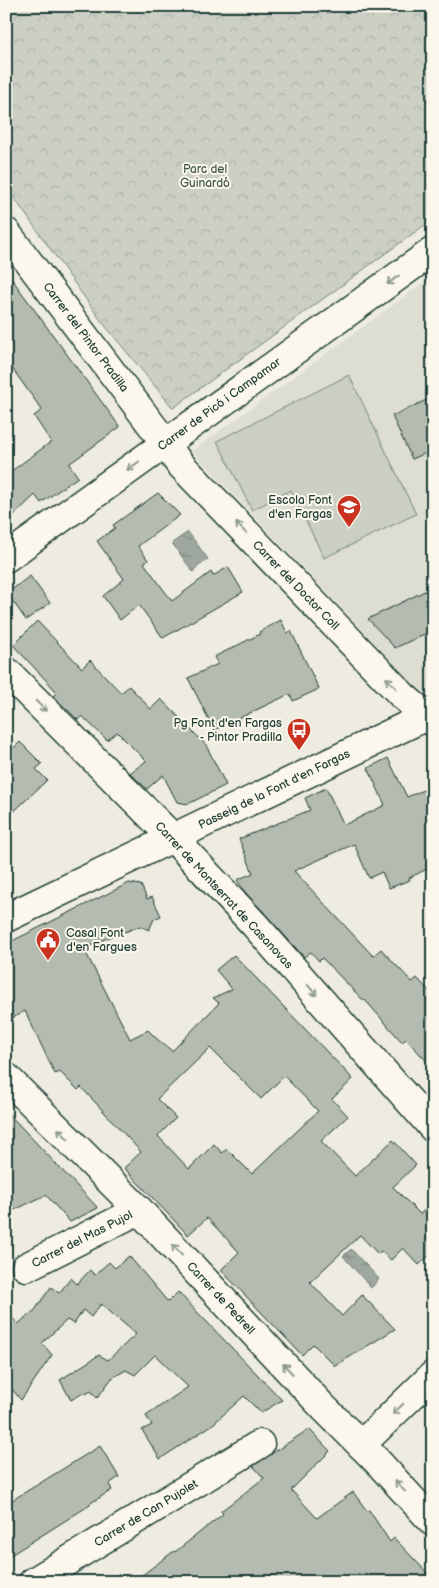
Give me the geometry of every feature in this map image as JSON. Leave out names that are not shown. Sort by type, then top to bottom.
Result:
[{"type":"street","name":"Carrer del Pintor Pradilla","points":[[6,232],[165,443]]},
{"type":"street","name":"Carrer de Picó i Campamar","points":[[6,558],[433,251]]},
{"type":"street","name":"Carrer del Doctor Coll","points":[[165,443],[179,463],[403,696],[431,717]]},
{"type":"street","name":"Carrer de Montserrat de Casanovas","points":[[6,671],[173,838],[254,924],[433,1128]]},
{"type":"street","name":"Passeig de la Font d'en Fargas","points":[[6,918],[431,717]]},
{"type":"street","name":"Carrer de Pedrell","points":[[6,1077],[139,1210],[433,1522]]},
{"type":"street","name":"Carrer del Mas Pujol","points":[[26,1268],[139,1210]]},
{"type":"street","points":[[361,1445],[433,1375]]},
{"type":"street","name":"Carrer de Can Pujolet","points":[[32,1582],[260,1444]]},
{"type":"shaded area","name":"Escola Font d'en Fargas","points":[[433,276],[433,686],[421,692],[192,451]]},
{"type":"green space","name":"Parc del Guinardó","points":[[6,6],[433,6],[433,219],[173,408],[102,322],[12,195],[6,194]]},
{"type":"green space","points":[[349,375],[416,514],[324,558],[291,490],[252,510],[217,441]]},
{"type":"water","points":[[188,532],[208,559],[193,572],[172,543]]},
{"type":"water","points":[[351,1249],[379,1279],[371,1288],[343,1256]]},
{"type":"building","points":[[6,271],[120,427],[69,464],[78,477],[41,503],[35,495],[6,523],[6,475],[51,442],[34,416],[42,410],[6,360]]},
{"type":"building","points":[[433,397],[433,450],[412,459],[392,416]]},
{"type":"building","points":[[158,493],[180,515],[138,546],[148,560],[144,563],[172,601],[211,572],[213,576],[228,567],[243,592],[163,638],[139,605],[120,620],[103,596],[124,579],[97,541],[115,528],[113,525]]},
{"type":"building","points":[[30,576],[50,603],[26,620],[7,593]]},
{"type":"building","points":[[433,587],[433,630],[395,648],[368,619]]},
{"type":"building","points":[[281,620],[287,633],[291,631],[319,689],[293,701],[290,694],[214,730],[188,678],[218,664],[214,657],[260,634],[259,632]]},
{"type":"building","points":[[37,621],[82,668],[90,660],[121,693],[129,686],[151,709],[161,699],[206,745],[226,785],[188,804],[177,802],[163,775],[147,789],[130,773],[146,761],[117,732],[107,740],[82,716],[78,720],[53,696],[57,692],[13,645]]},
{"type":"building","points":[[20,742],[42,764],[36,769],[47,780],[6,819],[6,755]]},
{"type":"building","points":[[388,758],[407,797],[433,786],[433,866],[409,878],[410,880],[389,888],[382,872],[369,878],[354,844],[294,871],[373,956],[381,949],[412,982],[417,978],[433,995],[433,1068],[406,1039],[402,1042],[365,1000],[322,958],[319,961],[311,952],[304,957],[245,892],[237,880],[253,873],[239,839],[310,810],[305,798],[326,788],[344,825],[385,805],[368,768]]},
{"type":"building","points":[[129,883],[141,885],[147,899],[152,897],[161,916],[154,919],[149,930],[140,926],[125,932],[124,930],[84,949],[130,1039],[148,1030],[172,1051],[219,1003],[213,998],[232,989],[216,970],[234,955],[353,1079],[332,1099],[348,1116],[321,1141],[355,1176],[393,1140],[416,1165],[393,1187],[420,1214],[433,1203],[433,1252],[419,1265],[403,1248],[391,1260],[381,1251],[378,1254],[360,1235],[310,1282],[342,1316],[362,1295],[395,1329],[335,1366],[313,1344],[302,1355],[221,1270],[239,1252],[207,1218],[188,1235],[124,1168],[141,1152],[81,1087],[78,1090],[60,1072],[55,1074],[25,1011],[6,1022],[6,944]],"holes":[[[210,1048],[261,1099],[284,1076],[318,1111],[252,1174],[227,1149],[222,1153],[214,1144],[189,1169],[158,1136],[176,1118],[157,1099]]]},
{"type":"building","points":[[6,1111],[98,1208],[70,1222],[46,1195],[6,1214]]},
{"type":"building","points":[[129,1256],[168,1302],[178,1292],[282,1400],[261,1413],[244,1396],[212,1425],[160,1459],[142,1430],[152,1425],[146,1416],[188,1387],[155,1355],[135,1375],[126,1370],[112,1378],[97,1398],[91,1391],[86,1394],[85,1392],[71,1400],[60,1380],[99,1355],[108,1360],[136,1334],[101,1304],[91,1317],[83,1310],[74,1324],[67,1320],[42,1343],[52,1355],[21,1400],[6,1382],[6,1311],[18,1324],[35,1310],[51,1287],[59,1293],[71,1278],[77,1284],[90,1270],[95,1275],[109,1262],[115,1268]]},
{"type":"building","points":[[309,1429],[330,1451],[291,1490],[317,1518],[353,1492],[367,1511],[369,1510],[390,1542],[394,1538],[433,1579],[433,1582],[133,1582],[223,1514],[221,1511],[264,1478],[253,1466]]},
{"type":"building","points":[[100,1446],[119,1477],[109,1484],[112,1490],[6,1558],[6,1504]]},
{"type":"place","name":"Escola Font d'en Fargas","points":[[349,528]]},
{"type":"place","name":"Pg Font d'en Fargas - Pintor Pradilla","points":[[299,751]]},
{"type":"place","name":"Casal Font d'en Fargues","points":[[48,961]]}]
